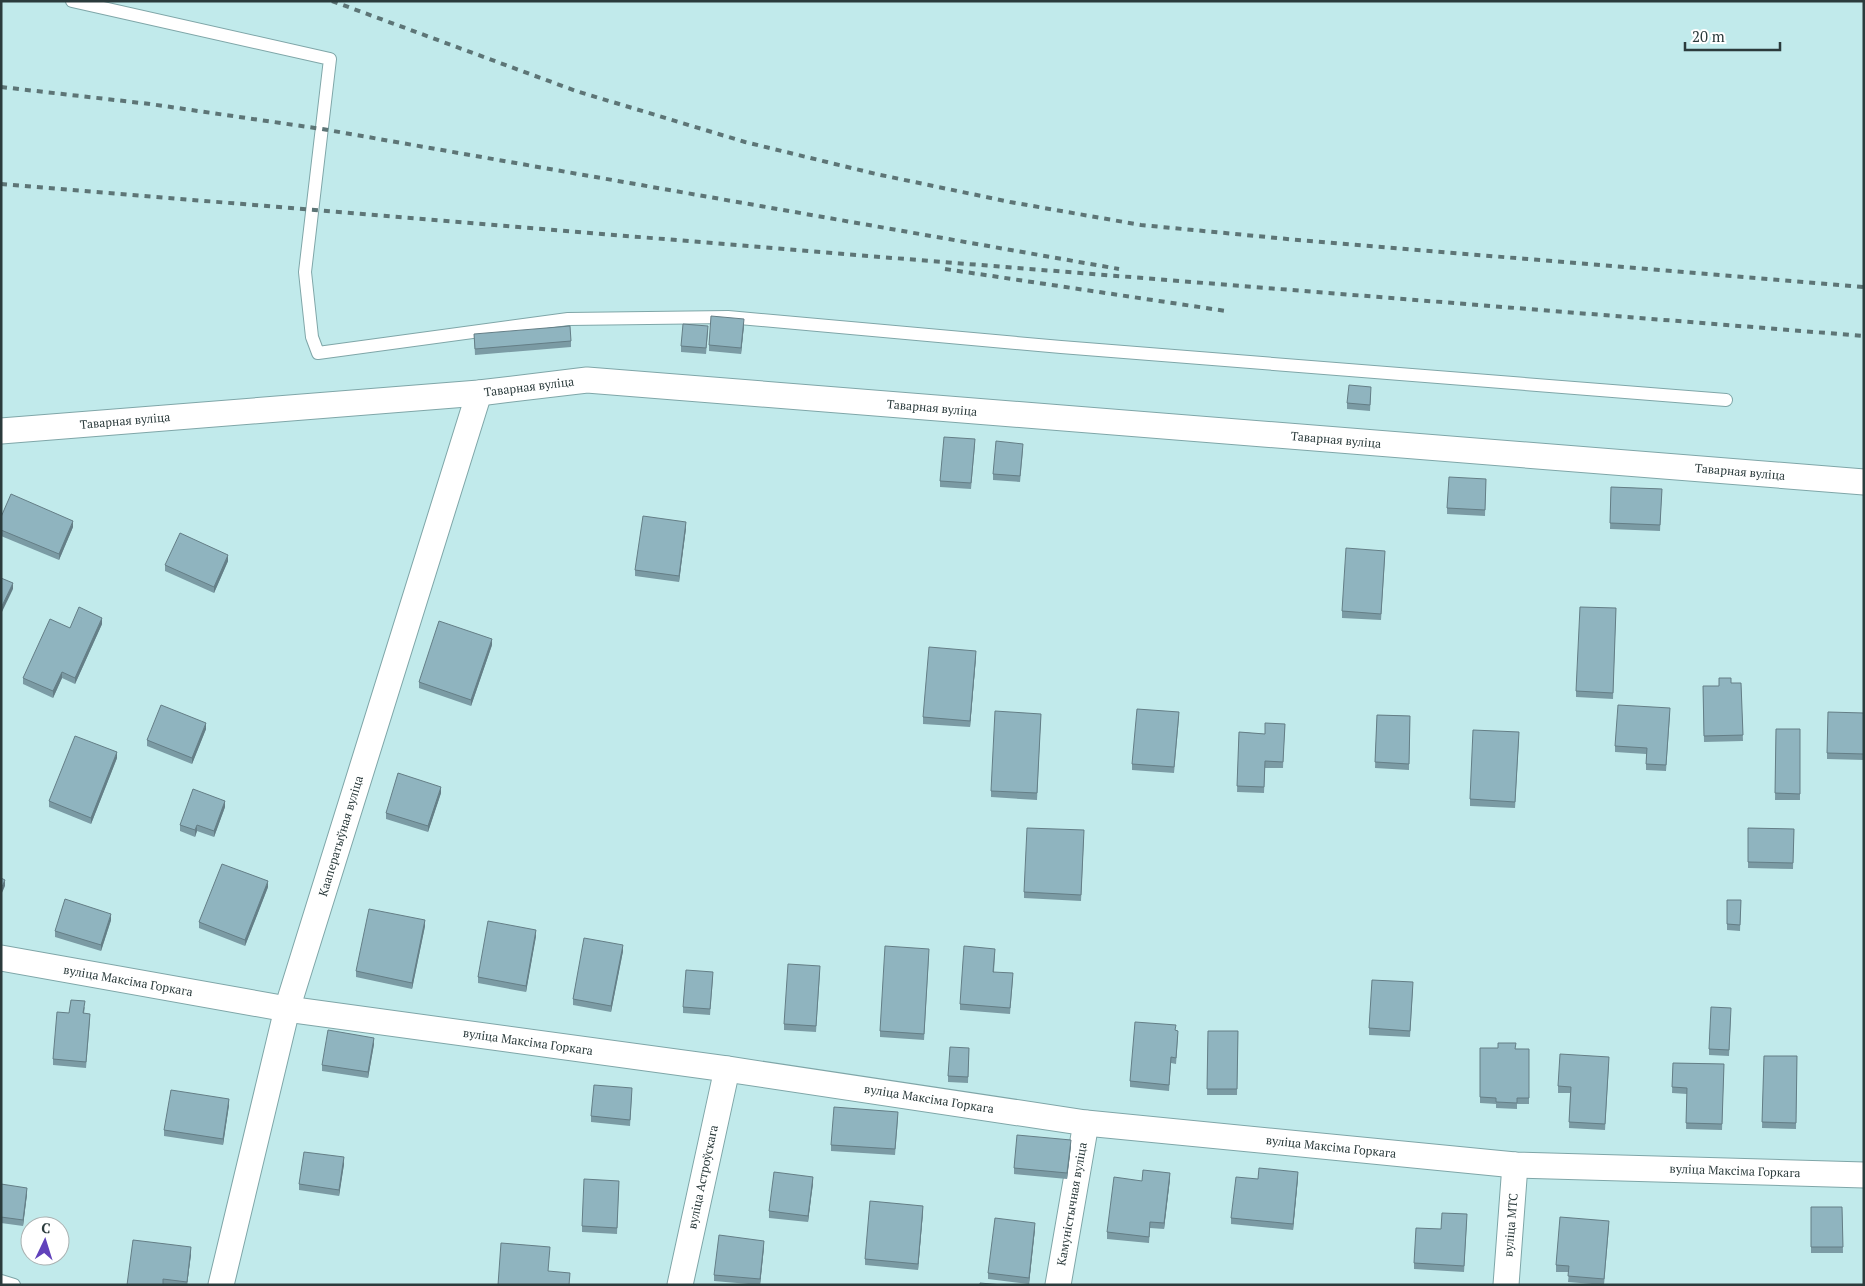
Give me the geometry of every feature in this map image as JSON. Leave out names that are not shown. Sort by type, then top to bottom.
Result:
[{"type":"street","name":"Таварная вуліца","points":[[1,431],[479,393],[587,380],[1864,482]]},
{"type":"street","name":"Кааператыўная вуліца","points":[[221,1285],[287,1009],[479,393]]},
{"type":"street","name":"вуліца Максіма Горкага","points":[[1,958],[287,1009],[727,1069],[1086,1123],[1515,1165],[1864,1175]]},
{"type":"street","name":"вуліца Астроўскага","points":[[680,1285],[727,1069]]},
{"type":"street","name":"Камуністычная вуліца","points":[[1058,1285],[1086,1123]]},
{"type":"street","name":"вуліца МТС","points":[[1506,1285],[1515,1165]]},
{"type":"lane","points":[[72,1],[330,59],[305,272],[312,337],[318,353],[568,319],[728,318],[1726,400]]},
{"type":"lane","points":[[1,1281],[14,1285]]},
{"type":"building","points":[[711,316],[744,319],[741,348],[709,345]]},
{"type":"building","points":[[683,324],[708,326],[706,348],[681,346]]},
{"type":"building","points":[[570,326],[571,341],[475,349],[474,334]]},
{"type":"building","points":[[1349,385],[1371,387],[1370,405],[1347,403]]},
{"type":"building","points":[[944,437],[975,439],[971,483],[940,481]]},
{"type":"building","points":[[996,441],[1023,444],[1020,476],[993,474]]},
{"type":"building","points":[[1449,477],[1486,479],[1485,510],[1447,508]]},
{"type":"building","points":[[1611,487],[1662,489],[1660,525],[1610,523]]},
{"type":"building","points":[[11,494],[73,521],[59,554],[1,530],[1,517]]},
{"type":"building","points":[[643,516],[686,522],[679,576],[635,570]]},
{"type":"building","points":[[180,533],[228,555],[214,587],[165,565]]},
{"type":"building","points":[[1346,548],[1385,551],[1381,614],[1342,611]]},
{"type":"building","points":[[1,578],[13,583],[1,608]]},
{"type":"building","points":[[79,607],[102,618],[75,678],[62,672],[53,691],[23,678],[50,619],[70,628]]},
{"type":"building","points":[[1580,607],[1616,608],[1613,693],[1576,691]]},
{"type":"building","points":[[439,621],[492,639],[471,700],[419,682]]},
{"type":"building","points":[[929,647],[976,651],[970,721],[923,717]]},
{"type":"building","points":[[1719,678],[1731,678],[1731,683],[1741,683],[1743,735],[1704,736],[1703,686],[1719,686]]},
{"type":"building","points":[[161,705],[206,723],[192,758],[147,740]]},
{"type":"building","points":[[1618,705],[1670,708],[1666,765],[1646,764],[1647,748],[1615,746]]},
{"type":"building","points":[[1137,709],[1179,712],[1174,767],[1132,764]]},
{"type":"building","points":[[995,711],[1041,714],[1037,793],[991,791]]},
{"type":"building","points":[[1828,712],[1864,713],[1864,754],[1827,753]]},
{"type":"building","points":[[1377,715],[1410,716],[1409,764],[1375,762]]},
{"type":"building","points":[[1265,723],[1285,724],[1283,762],[1265,761],[1264,787],[1237,786],[1239,732],[1265,734]]},
{"type":"building","points":[[1776,729],[1800,729],[1800,794],[1775,793]]},
{"type":"building","points":[[1473,730],[1519,732],[1515,802],[1470,799]]},
{"type":"building","points":[[75,736],[117,752],[91,818],[49,801]]},
{"type":"building","points":[[398,773],[441,787],[428,826],[386,813]]},
{"type":"building","points":[[193,789],[225,801],[214,831],[197,825],[195,830],[180,825]]},
{"type":"building","points":[[1027,828],[1084,830],[1081,895],[1024,892]]},
{"type":"building","points":[[1748,828],[1794,829],[1793,863],[1748,862]]},
{"type":"building","points":[[222,864],[268,881],[245,940],[199,922]]},
{"type":"building","points":[[1,878],[5,880],[1,889]]},
{"type":"building","points":[[65,899],[111,914],[101,945],[55,931]]},
{"type":"building","points":[[1727,900],[1741,900],[1740,925],[1727,924]]},
{"type":"building","points":[[369,909],[425,920],[412,983],[356,971]]},
{"type":"building","points":[[488,921],[536,930],[526,986],[478,977]]},
{"type":"building","points":[[584,938],[623,945],[611,1006],[573,999]]},
{"type":"building","points":[[885,946],[929,949],[924,1034],[880,1031]]},
{"type":"building","points":[[964,946],[995,949],[993,972],[1013,973],[1010,1008],[960,1004]]},
{"type":"building","points":[[788,964],[820,966],[816,1026],[784,1024]]},
{"type":"building","points":[[686,970],[713,972],[710,1009],[683,1007]]},
{"type":"building","points":[[1372,980],[1413,982],[1410,1031],[1369,1028]]},
{"type":"building","points":[[71,1000],[85,1001],[83,1013],[90,1014],[86,1062],[53,1059],[57,1012],[69,1013]]},
{"type":"building","points":[[1711,1007],[1731,1008],[1729,1050],[1709,1049]]},
{"type":"building","points":[[1135,1022],[1176,1025],[1175,1030],[1178,1031],[1176,1058],[1171,1057],[1169,1085],[1130,1081]]},
{"type":"building","points":[[328,1030],[374,1038],[368,1072],[322,1065]]},
{"type":"building","points":[[1208,1031],[1238,1031],[1237,1089],[1207,1089]]},
{"type":"building","points":[[1498,1043],[1516,1043],[1515,1049],[1529,1049],[1529,1098],[1517,1098],[1517,1103],[1496,1102],[1496,1098],[1480,1097],[1480,1048],[1498,1048]]},
{"type":"building","points":[[950,1047],[969,1048],[968,1077],[948,1076]]},
{"type":"building","points":[[1560,1054],[1609,1057],[1605,1124],[1569,1122],[1571,1087],[1558,1086]]},
{"type":"building","points":[[1764,1056],[1797,1056],[1796,1123],[1762,1122]]},
{"type":"building","points":[[1673,1063],[1724,1064],[1722,1124],[1686,1123],[1687,1088],[1672,1087]]},
{"type":"building","points":[[594,1085],[632,1088],[630,1120],[591,1116]]},
{"type":"building","points":[[171,1090],[229,1099],[223,1139],[164,1130]]},
{"type":"building","points":[[834,1107],[898,1112],[895,1149],[831,1145]]},
{"type":"building","points":[[1017,1135],[1071,1140],[1067,1173],[1014,1168]]},
{"type":"building","points":[[304,1152],[344,1157],[339,1190],[299,1184]]},
{"type":"building","points":[[1259,1168],[1298,1172],[1293,1224],[1231,1218],[1236,1177],[1258,1179]]},
{"type":"building","points":[[1143,1170],[1170,1173],[1164,1223],[1150,1222],[1149,1237],[1107,1232],[1114,1177],[1142,1181]]},
{"type":"building","points":[[774,1172],[813,1177],[808,1216],[769,1211]]},
{"type":"building","points":[[584,1179],[619,1181],[617,1228],[582,1226]]},
{"type":"building","points":[[1,1184],[27,1188],[24,1216],[20,1216],[20,1220],[1,1217]]},
{"type":"building","points":[[870,1201],[923,1206],[918,1264],[865,1259]]},
{"type":"building","points":[[1811,1207],[1842,1207],[1843,1247],[1811,1247]]},
{"type":"building","points":[[1442,1213],[1467,1214],[1464,1266],[1414,1263],[1416,1228],[1441,1229]]},
{"type":"building","points":[[1560,1217],[1609,1221],[1604,1279],[1568,1276],[1569,1266],[1556,1265]]},
{"type":"building","points":[[995,1218],[1035,1223],[1029,1278],[988,1273]]},
{"type":"building","points":[[719,1235],[764,1241],[760,1279],[714,1275]]},
{"type":"building","points":[[133,1240],[191,1247],[187,1282],[163,1279],[163,1285],[127,1285]]},
{"type":"building","points":[[501,1243],[550,1247],[548,1271],[570,1273],[569,1285],[498,1285]]},
{"type":"building","points":[[980,1283],[1003,1285],[980,1285]]},
{"type":"railway","points":[[332,1],[576,91],[745,142],[876,174],[1010,202],[1141,225],[1298,240],[1864,287]]},
{"type":"railway","points":[[1,87],[150,104],[322,129],[1119,269]]},
{"type":"railway","points":[[1,184],[1864,336]]},
{"type":"railway","points":[[945,269],[1226,311]]}]
